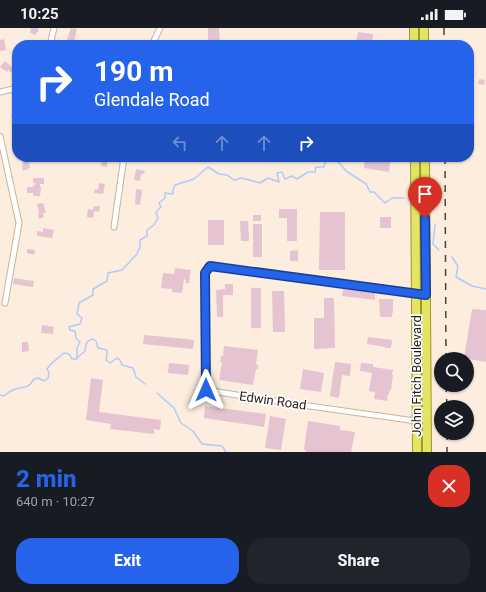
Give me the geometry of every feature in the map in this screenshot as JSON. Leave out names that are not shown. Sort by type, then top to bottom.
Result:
[{"type":"highway","points":[[414,28],[414,40]]},
{"type":"highway","points":[[424,28],[424,40]]},
{"type":"highway","name":"John Fitch Boulevard","points":[[415,162],[417,452]]},
{"type":"highway","name":"John Fitch Boulevard","points":[[425,162],[427,452]]},
{"type":"street","points":[[51,40],[54,28]]},
{"type":"street","points":[[154,40],[160,28]]},
{"type":"street","points":[[0,92],[12,89]]},
{"type":"street","points":[[0,136],[19,223],[5,303]]},
{"type":"street","points":[[114,227],[123,162]]},
{"type":"street","name":"Edwin Road","points":[[416,293],[210,266],[205,273],[206,390],[416,421]]},
{"type":"street","points":[[416,293],[426,295]]},
{"type":"building","points":[[31,28],[39,29],[36,35],[30,33]]},
{"type":"building","points":[[71,28],[77,29],[74,40],[67,40]]},
{"type":"building","points":[[208,28],[219,28],[220,40],[208,40]]},
{"type":"building","points":[[358,32],[373,34],[372,40],[356,40]]},
{"type":"building","points":[[4,39],[6,50],[0,51],[0,40]]},
{"type":"building","points":[[5,61],[12,67],[12,73],[8,70],[7,72],[0,67]]},
{"type":"building","points":[[479,79],[485,80],[484,85],[478,84]]},
{"type":"building","points":[[23,162],[28,162],[30,168],[23,171]]},
{"type":"building","points":[[101,162],[108,162],[107,167],[101,166]]},
{"type":"building","points":[[365,162],[390,162],[389,172],[364,168]]},
{"type":"building","points":[[136,169],[145,171],[144,174],[141,174],[140,181],[134,180]]},
{"type":"building","points":[[33,178],[44,178],[44,184],[40,184],[40,196],[33,196],[33,193],[27,193],[27,187],[33,187],[33,185],[35,185],[35,183],[33,183]]},
{"type":"building","points":[[99,183],[105,184],[103,194],[94,193],[95,189],[98,190]]},
{"type":"building","points":[[136,189],[142,190],[140,205],[135,204]]},
{"type":"building","points":[[43,203],[46,213],[43,213],[44,217],[39,219],[37,204]]},
{"type":"building","points":[[94,206],[100,206],[99,212],[94,211],[93,218],[87,217],[88,209],[93,210]]},
{"type":"building","points":[[279,209],[297,209],[297,241],[287,241],[287,218],[279,218]]},
{"type":"building","points":[[320,212],[345,212],[345,270],[319,270]]},
{"type":"building","points":[[253,215],[261,215],[261,221],[253,221]]},
{"type":"building","points":[[380,217],[391,217],[391,228],[380,228]]},
{"type":"building","points":[[208,220],[224,220],[224,245],[208,245]]},
{"type":"building","points":[[240,221],[248,221],[249,241],[241,241]]},
{"type":"building","points":[[253,224],[262,224],[262,257],[253,257]]},
{"type":"building","points":[[43,228],[54,230],[52,238],[37,236],[37,231],[43,232]]},
{"type":"building","points":[[27,249],[35,250],[34,255],[27,253]]},
{"type":"building","points":[[298,250],[298,261],[290,261],[290,251]]},
{"type":"building","points":[[175,268],[191,270],[189,283],[185,283],[186,280],[184,279],[182,293],[172,292],[172,289],[161,288],[163,273],[174,274]]},
{"type":"building","points":[[14,278],[34,281],[33,287],[13,284]]},
{"type":"building","points":[[225,284],[233,284],[233,295],[223,295],[223,317],[217,317],[216,290],[225,289]]},
{"type":"building","points":[[251,288],[261,288],[261,328],[251,328]]},
{"type":"building","points":[[343,289],[375,293],[375,300],[342,296]]},
{"type":"building","points":[[272,291],[284,291],[285,332],[273,332]]},
{"type":"building","points":[[324,298],[334,298],[335,348],[314,349],[314,318],[324,318]]},
{"type":"building","points":[[379,299],[393,299],[392,317],[380,317]]},
{"type":"building","points":[[472,309],[486,310],[486,362],[474,360],[474,352],[465,352]]},
{"type":"building","points":[[42,325],[54,327],[53,334],[41,333]]},
{"type":"building","points":[[144,335],[194,340],[193,349],[143,344]]},
{"type":"building","points":[[368,337],[392,340],[391,348],[367,344]]},
{"type":"building","points":[[22,342],[28,342],[29,351],[22,352]]},
{"type":"building","points":[[224,346],[258,350],[256,364],[258,365],[258,369],[256,369],[253,385],[219,380],[222,362],[220,362],[221,356],[223,356]]},
{"type":"building","points":[[335,362],[351,364],[350,376],[342,375],[339,398],[330,396]]},
{"type":"building","points":[[169,363],[189,365],[188,375],[168,373]]},
{"type":"building","points":[[361,363],[373,364],[373,367],[393,370],[391,390],[388,394],[387,401],[374,399],[375,392],[369,391],[372,373],[360,371]]},
{"type":"building","points":[[303,369],[324,373],[321,392],[300,389]]},
{"type":"building","points":[[91,378],[103,380],[99,412],[161,420],[160,430],[154,429],[154,434],[110,429],[111,424],[86,420]]},
{"type":"building","points":[[205,406],[266,414],[264,427],[204,418]]},
{"type":"building","points":[[270,416],[286,419],[281,450],[265,448]]},
{"type":"building","points":[[308,421],[340,426],[340,430],[355,432],[351,452],[306,452],[304,449]]},
{"type":"waterway","points":[[77,359],[77,348],[80,342],[76,338],[75,331],[70,330],[69,327],[80,324],[82,318],[77,314],[79,303],[93,295],[93,289],[107,281],[108,273],[122,270],[137,254],[140,247],[140,240],[147,236],[147,230],[154,225],[158,218],[156,212],[161,207],[159,203],[165,198],[165,193],[173,194],[175,185],[194,179],[208,167],[219,174],[227,175],[234,180],[242,178],[260,183],[268,178],[279,182],[277,173],[282,172],[285,179],[292,176],[297,179],[308,172],[315,172],[316,167],[324,167],[325,162]]},
{"type":"waterway","points":[[338,162],[346,171],[366,184],[370,192],[374,192],[385,203],[392,198],[404,198]]},
{"type":"waterway","points":[[435,225],[433,244],[439,250]]},
{"type":"waterway","points":[[452,257],[458,266],[456,277],[472,286],[486,289]]},
{"type":"waterway","points":[[77,358],[85,351],[88,341],[93,339],[96,341],[98,348],[107,350],[106,360],[110,363],[117,358],[120,360],[122,365],[133,368],[136,377],[145,384]]},
{"type":"waterway","points":[[0,395],[4,396],[12,390],[27,386],[34,379],[38,378],[44,381],[48,378],[49,373],[47,369],[64,353],[69,354],[72,359],[77,359]]},
{"type":"waterway","points":[[157,393],[174,408],[181,423],[193,431],[202,444],[222,446],[226,452]]},
{"type":"railway","points":[[444,28],[444,40]]},
{"type":"railway","points":[[445,162],[446,352]]},
{"type":"railway","points":[[446,392],[447,400]]},
{"type":"railway","points":[[447,440],[447,452]]},
{"type":"route","points":[[206,390],[205,273],[210,266],[426,295],[425,218]]}]
